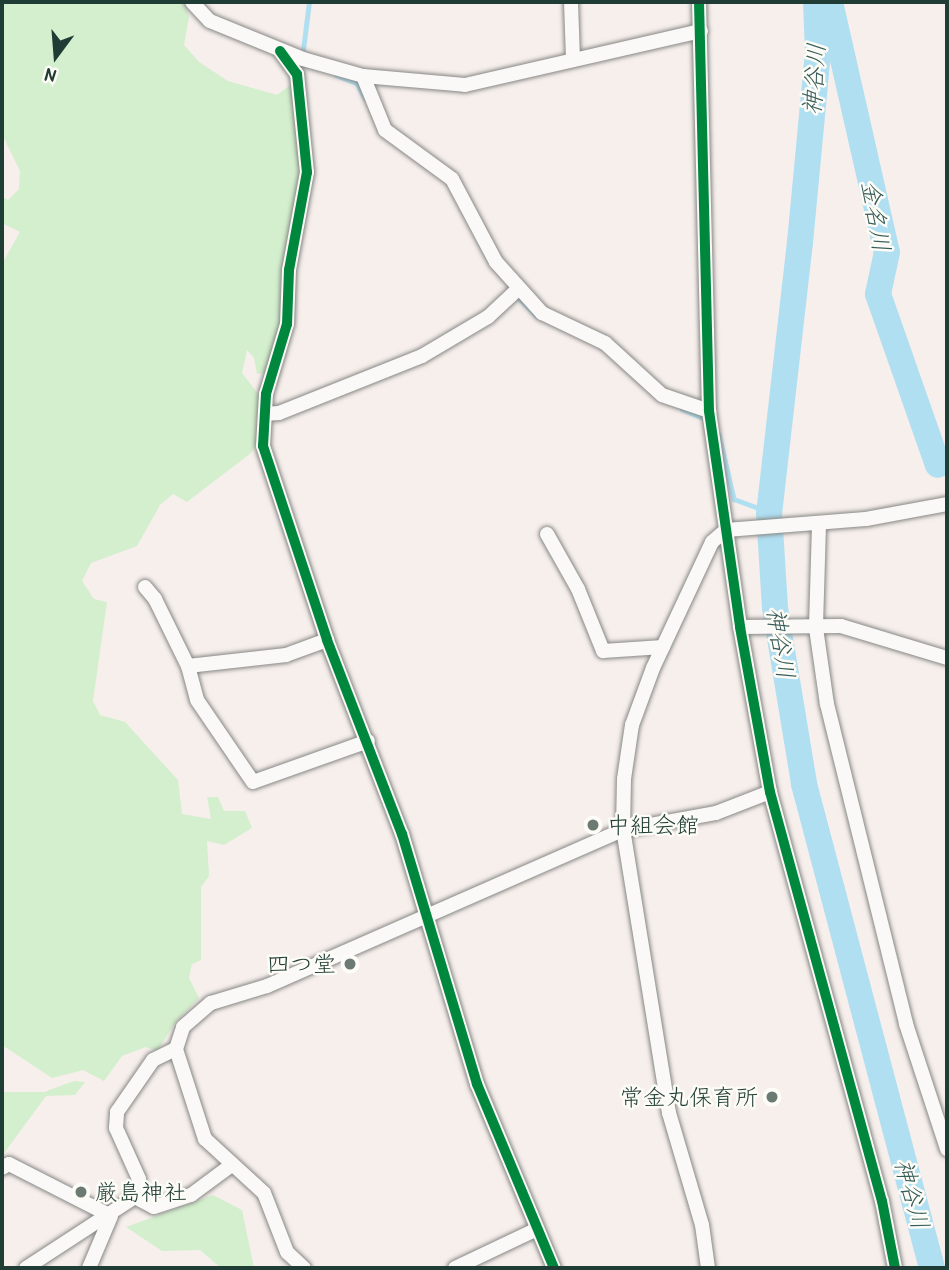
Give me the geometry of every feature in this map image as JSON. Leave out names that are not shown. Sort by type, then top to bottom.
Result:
[{"type":"street","points":[[192,2],[210,21],[280,51],[363,76],[465,85],[701,31]]},
{"type":"street","points":[[571,2],[573,60]]},
{"type":"street","points":[[699,2],[709,411],[730,529],[740,627],[770,792],[882,1201],[895,1268]]},
{"type":"street","points":[[280,51],[298,74],[307,173],[289,270],[287,324],[266,394],[263,446],[327,640],[368,741],[428,913],[477,1084],[554,1268]]},
{"type":"street","points":[[363,76],[385,130],[452,179],[496,262],[542,313],[605,343],[662,395],[709,411]]},
{"type":"street","points":[[265,414],[279,413],[422,356],[488,317],[519,288]]},
{"type":"street","points":[[708,1268],[702,1224],[668,1112],[624,830],[624,779],[632,725],[663,647],[712,542],[730,529],[796,523],[819,525],[947,504]]},
{"type":"street","points":[[819,525],[816,628],[827,704],[860,848],[906,1024],[947,1149]]},
{"type":"street","points":[[547,534],[578,589],[603,651],[663,647]]},
{"type":"street","points":[[145,587],[155,599],[188,666],[197,700],[253,782],[368,741]]},
{"type":"street","points":[[740,627],[841,626],[947,658]]},
{"type":"street","points":[[188,666],[286,655],[327,640]]},
{"type":"street","points":[[304,1268],[286,1252],[264,1193],[230,1166],[205,1139],[176,1049],[183,1027],[211,1003],[267,986],[428,913],[624,830],[716,814],[770,792]]},
{"type":"street","points":[[89,1268],[111,1216],[135,1197],[139,1179],[116,1128],[117,1112],[153,1060],[176,1049]]},
{"type":"street","points":[[2,1168],[9,1164],[111,1216]]},
{"type":"street","points":[[135,1197],[154,1207],[191,1195],[230,1166]]},
{"type":"street","points":[[26,1268],[98,1218],[111,1216]]},
{"type":"street","points":[[455,1268],[537,1228]]},
{"type":"green space","points":[[2,2],[184,2],[189,17],[184,45],[199,62],[228,81],[277,95],[293,83],[302,173],[291,324],[280,371],[257,374],[254,358],[247,350],[242,373],[263,400],[261,435],[251,453],[187,502],[173,494],[160,505],[137,546],[91,563],[82,581],[94,599],[107,602],[93,701],[100,715],[125,722],[178,780],[182,814],[211,819],[207,797],[218,797],[224,811],[245,811],[252,828],[224,845],[207,841],[209,876],[201,887],[201,960],[192,964],[189,978],[199,998],[176,1021],[157,1051],[146,1047],[122,1056],[104,1081],[83,1070],[52,1078],[2,1045],[2,264],[20,232],[2,223],[2,197],[8,200],[19,189],[20,171],[2,134]]},
{"type":"green space","points":[[74,1081],[85,1082],[75,1095],[46,1096],[2,1156],[2,1092],[44,1092]]},
{"type":"green space","points":[[213,1195],[242,1210],[254,1268],[221,1268],[200,1250],[162,1251],[126,1227]]},
{"type":"waterway","points":[[303,50],[309,2]]},
{"type":"waterway","name":"神谷川","points":[[816,2],[818,52],[800,242],[769,512],[775,608],[804,784],[932,1268]]},
{"type":"waterway","name":"金名川","points":[[830,2],[887,252],[878,294],[938,465]]},
{"type":"waterway","points":[[336,75],[357,83],[365,98]]},
{"type":"waterway","points":[[520,299],[538,317]]},
{"type":"waterway","points":[[682,409],[701,417]]},
{"type":"waterway","points":[[719,434],[734,499],[769,512]]},
{"type":"cycle path","points":[[699,2],[709,411],[740,627],[770,792],[882,1201],[895,1268]]},
{"type":"cycle path","points":[[280,51],[297,74],[307,172],[289,270],[287,324],[266,394],[263,446],[327,640],[402,834],[477,1084],[554,1268]]},
{"type":"place","name":"中組会館","points":[[593,825]]},
{"type":"place","name":"四つ堂","points":[[350,964]]},
{"type":"place","name":"常金丸保育所","points":[[772,1097]]},
{"type":"place","name":"厳島神社","points":[[81,1192]]}]
